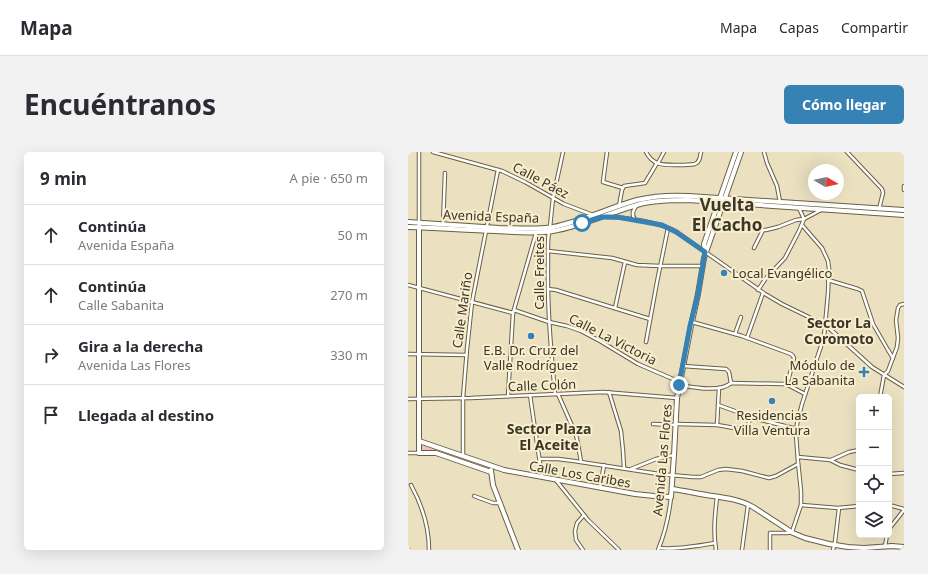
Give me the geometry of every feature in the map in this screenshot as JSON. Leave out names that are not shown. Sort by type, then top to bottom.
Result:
[{"type":"street","points":[[419,152],[419,453]]},
{"type":"street","name":"Calle Páez","points":[[433,152],[498,170],[525,182],[569,207],[594,215]]},
{"type":"street","name":"Calle Freites","points":[[563,152],[553,198],[549,230],[548,289],[550,345],[556,394],[576,435],[581,462]]},
{"type":"street","points":[[607,152],[603,182],[623,188],[625,186],[645,183],[664,152]]},
{"type":"street","points":[[646,152],[651,159],[666,165],[697,164],[701,152]]},
{"type":"street","name":"Avenida Las Flores","points":[[722,200],[736,152]]},
{"type":"street","name":"Avenida Las Flores","points":[[658,549],[668,520],[673,476],[677,398],[703,266],[705,252],[704,244],[741,152]]},
{"type":"street","points":[[764,152],[777,186],[780,202]]},
{"type":"street","points":[[847,152],[882,189],[879,209]]},
{"type":"street","name":"Calle Mariño","points":[[463,456],[463,398],[472,302],[498,170]]},
{"type":"street","points":[[443,224],[445,173]]},
{"type":"street","points":[[619,206],[623,188]]},
{"type":"street","name":"Avenida España","points":[[408,227],[443,224],[486,229],[549,230],[643,199],[668,196],[685,196],[799,206],[904,210]]},
{"type":"street","name":"Avenida España","points":[[408,222],[419,225],[536,233],[571,227],[638,204],[673,200],[780,202],[822,210],[904,215]]},
{"type":"street","points":[[635,220],[632,212],[638,204]]},
{"type":"street","points":[[758,290],[766,278],[785,258],[802,225],[804,220],[799,206]]},
{"type":"street","points":[[745,224],[758,230],[764,230],[778,227],[796,220],[804,220],[822,210]]},
{"type":"street","points":[[602,217],[617,217],[657,224],[688,239],[758,290],[782,304],[821,323],[872,367],[904,387]]},
{"type":"street","points":[[792,532],[801,506],[797,429],[800,409],[824,337],[828,280],[828,264],[826,255],[822,248],[802,225]]},
{"type":"street","points":[[646,342],[668,228]]},
{"type":"street","points":[[754,248],[764,230]]},
{"type":"street","points":[[508,396],[513,314],[536,233]]},
{"type":"street","points":[[548,251],[612,258],[637,265],[703,266]]},
{"type":"street","points":[[615,308],[625,262]]},
{"type":"street","points":[[828,280],[862,291],[873,324],[893,358]]},
{"type":"street","points":[[408,285],[513,314]]},
{"type":"street","points":[[548,289],[650,319]]},
{"type":"street","points":[[747,338],[763,293]]},
{"type":"street","points":[[881,394],[884,375],[888,371],[898,342],[896,320],[897,311],[899,306],[904,304]]},
{"type":"street","name":"Calle La Victoria","points":[[514,310],[581,331],[638,364],[679,384],[706,388],[719,388]]},
{"type":"street","points":[[735,334],[741,317]]},
{"type":"street","points":[[692,322],[747,338],[782,350],[793,356],[787,385]]},
{"type":"street","points":[[408,354],[466,355]]},
{"type":"street","points":[[683,366],[726,369],[729,372],[731,383]]},
{"type":"street","points":[[717,425],[719,388],[731,383],[782,384],[805,394]]},
{"type":"street","points":[[609,392],[621,431],[624,468]]},
{"type":"street","name":"Calle Colón","points":[[408,399],[609,392],[662,398],[677,398]]},
{"type":"street","points":[[530,395],[542,477]]},
{"type":"street","points":[[718,405],[751,417],[797,429]]},
{"type":"street","points":[[653,424],[717,425],[746,430],[751,417]]},
{"type":"street","name":"Calle Los Caribes","points":[[419,441],[504,470],[600,488],[650,496],[671,497]]},
{"type":"street","points":[[830,460],[856,451]]},
{"type":"street","points":[[408,453],[436,453],[491,472]]},
{"type":"street","points":[[630,469],[656,459],[674,456]]},
{"type":"street","points":[[798,457],[830,460],[840,465],[856,469]]},
{"type":"street","points":[[540,459],[558,459],[673,476],[693,477],[702,477],[718,470],[730,469],[770,478],[798,464]]},
{"type":"street","points":[[491,465],[493,485],[518,550]]},
{"type":"street","points":[[600,488],[604,466]]},
{"type":"street","points":[[892,474],[904,473]]},
{"type":"street","points":[[555,479],[584,515],[619,550]]},
{"type":"street","points":[[411,485],[417,497],[429,536],[429,550]]},
{"type":"street","points":[[672,489],[748,504],[800,536],[834,545],[864,548],[904,547]]},
{"type":"street","points":[[474,496],[495,504],[500,503]]},
{"type":"street","points":[[716,550],[714,517],[717,497]]},
{"type":"street","points":[[742,550],[748,504]]},
{"type":"street","points":[[801,506],[839,508],[856,506]]},
{"type":"street","points":[[892,506],[904,510],[892,525]]},
{"type":"street","points":[[833,550],[839,508]]},
{"type":"street","points":[[583,550],[576,538],[575,531],[577,523],[584,515]]},
{"type":"street","points":[[770,550],[770,533],[792,532]]},
{"type":"street","points":[[885,547],[886,538]]},
{"type":"street","points":[[658,549],[670,550],[715,543]]},
{"type":"shaded area","points":[[423,444],[485,466],[484,467],[438,452],[423,451],[421,450],[421,447]]},
{"type":"place","name":"Local Evangélico","points":[[724,273]]},
{"type":"place","name":"E.B. Dr. Cruz del Valle Rodríguez","points":[[531,336]]},
{"type":"place","name":"Módulo de La Sabanita","points":[[864,372]]},
{"type":"place","name":"Residencias Villa Ventura","points":[[772,401]]},
{"type":"district","name":"Vuelta El Cacho","points":[[727,215]]},
{"type":"district","name":"Sector La Coromoto","points":[[839,332]]},
{"type":"district","name":"Sector Plaza El Aceite","points":[[549,438]]},
{"type":"route","points":[[582,223],[602,217],[617,217],[662,225],[688,239],[705,252],[679,385]]}]
